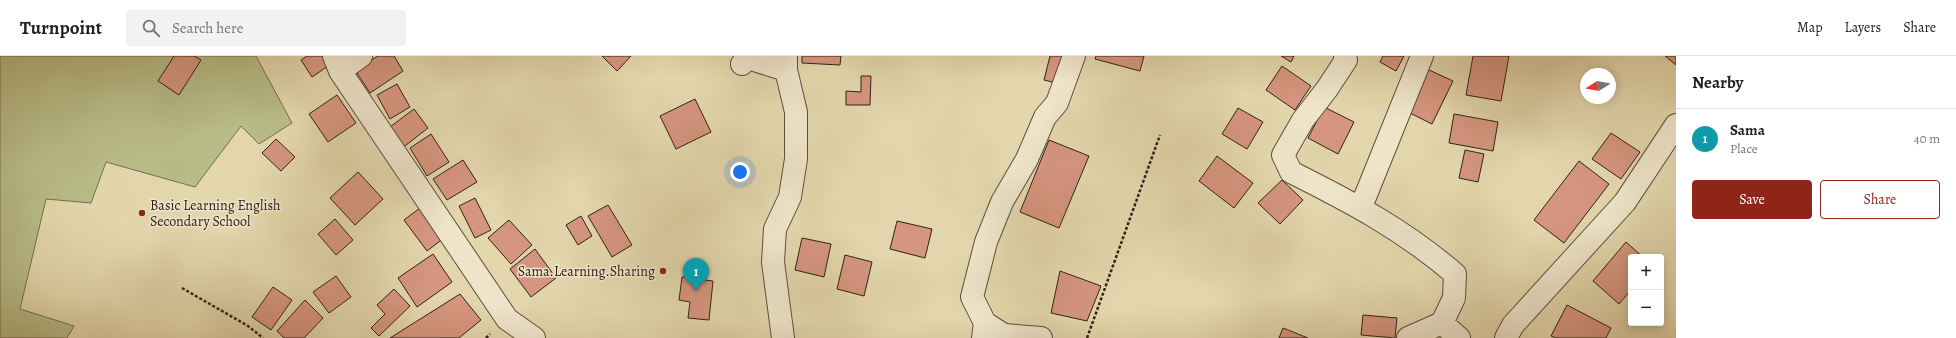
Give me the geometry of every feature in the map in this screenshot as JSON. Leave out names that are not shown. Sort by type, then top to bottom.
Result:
[{"type":"street","points":[[361,56],[337,64],[507,319],[534,338]]},
{"type":"street","points":[[1041,338],[1004,335],[984,331],[972,297],[986,242],[1002,202],[1027,159],[1045,117],[1057,103],[1074,56]]},
{"type":"street","points":[[1344,56],[1346,60],[1327,89],[1303,120],[1284,155],[1291,172],[1361,207],[1416,242],[1455,274],[1454,298],[1442,323],[1408,338]]},
{"type":"street","points":[[1361,207],[1422,56]]},
{"type":"street","points":[[742,64],[748,58],[786,63],[796,112],[796,159],[790,197],[775,229],[773,262],[783,338]]},
{"type":"street","points":[[1506,338],[1513,325],[1626,202],[1676,125]]},
{"type":"street","points":[[1442,323],[1459,338]]},
{"type":"path","points":[[1087,338],[1160,135]]},
{"type":"path","points":[[182,288],[248,326],[263,338]]},
{"type":"green space","points":[[0,56],[256,56],[292,123],[259,144],[241,126],[195,187],[106,162],[91,203],[46,199],[20,309],[74,326],[67,338],[0,338]]},
{"type":"building","points":[[174,56],[194,56],[201,60],[179,95],[158,81]]},
{"type":"building","points":[[307,56],[326,56],[331,64],[312,77],[301,60]]},
{"type":"building","points":[[378,56],[394,56],[403,71],[370,93],[355,70]]},
{"type":"building","points":[[602,56],[631,56],[617,71]]},
{"type":"building","points":[[802,56],[841,56],[840,65],[802,63]]},
{"type":"building","points":[[1050,56],[1062,56],[1056,83],[1044,80]]},
{"type":"building","points":[[1096,56],[1144,56],[1140,71],[1095,59]]},
{"type":"building","points":[[1281,56],[1294,56],[1291,62]]},
{"type":"building","points":[[1383,56],[1404,56],[1396,71],[1380,62]]},
{"type":"building","points":[[1473,56],[1509,56],[1501,101],[1466,95]]},
{"type":"building","points":[[1665,56],[1676,56],[1676,65]]},
{"type":"building","points":[[1282,66],[1311,86],[1295,110],[1266,90]]},
{"type":"building","points":[[1427,69],[1453,81],[1432,124],[1406,111]]},
{"type":"building","points":[[861,76],[871,76],[870,105],[846,105],[846,91],[861,92]]},
{"type":"building","points":[[397,84],[410,107],[390,119],[377,95]]},
{"type":"building","points":[[337,95],[356,123],[328,142],[309,114]]},
{"type":"building","points":[[695,99],[711,132],[676,149],[660,116]]},
{"type":"building","points":[[1324,107],[1354,122],[1338,154],[1308,138]]},
{"type":"building","points":[[1238,108],[1263,122],[1247,149],[1222,134]]},
{"type":"building","points":[[414,109],[428,128],[401,149],[386,130]]},
{"type":"building","points":[[1454,114],[1498,122],[1493,151],[1449,143]]},
{"type":"building","points":[[1611,133],[1640,152],[1621,179],[1592,159]]},
{"type":"building","points":[[431,134],[449,162],[427,176],[410,148]]},
{"type":"building","points":[[276,139],[295,157],[281,171],[262,153]]},
{"type":"building","points":[[1049,140],[1089,156],[1059,228],[1020,212]]},
{"type":"building","points":[[1465,150],[1484,154],[1478,182],[1459,178]]},
{"type":"building","points":[[1217,156],[1253,183],[1234,208],[1199,181]]},
{"type":"building","points":[[463,160],[477,182],[447,200],[433,179]]},
{"type":"building","points":[[1579,161],[1609,184],[1564,243],[1534,220]]},
{"type":"building","points":[[358,172],[383,199],[355,225],[330,198]]},
{"type":"building","points":[[1282,180],[1303,200],[1280,224],[1258,203]]},
{"type":"building","points":[[475,198],[491,230],[475,238],[459,206]]},
{"type":"building","points":[[608,205],[632,245],[612,257],[588,216]]},
{"type":"building","points":[[420,208],[444,238],[427,251],[404,220]]},
{"type":"building","points":[[581,216],[592,236],[578,245],[566,225]]},
{"type":"building","points":[[335,219],[353,240],[336,255],[318,234]]},
{"type":"building","points":[[509,220],[532,245],[511,264],[488,238]]},
{"type":"building","points":[[897,221],[932,229],[925,258],[890,249]]},
{"type":"building","points":[[802,238],[831,244],[824,277],[795,270]]},
{"type":"building","points":[[1626,242],[1640,254],[1628,254],[1628,294],[1619,304],[1593,281]]},
{"type":"building","points":[[535,249],[556,278],[531,297],[510,269]]},
{"type":"building","points":[[433,254],[452,282],[417,307],[398,278]]},
{"type":"building","points":[[845,255],[872,262],[864,296],[837,289]]},
{"type":"building","points":[[1060,271],[1101,286],[1087,321],[1051,313]]},
{"type":"building","points":[[336,276],[351,297],[329,313],[313,292]]},
{"type":"building","points":[[682,277],[713,281],[709,320],[688,318],[690,302],[679,300]]},
{"type":"building","points":[[273,287],[292,300],[271,330],[252,317]]},
{"type":"building","points":[[394,289],[410,306],[379,336],[371,328],[385,314],[377,305]]},
{"type":"building","points":[[460,294],[481,320],[459,338],[390,338]]},
{"type":"building","points":[[305,300],[323,318],[304,338],[284,338],[277,331]]},
{"type":"building","points":[[1567,305],[1611,328],[1606,338],[1556,338],[1551,336]]},
{"type":"building","points":[[1363,315],[1397,318],[1395,338],[1361,335]]},
{"type":"building","points":[[1283,328],[1308,338],[1279,338]]},
{"type":"place","name":"Basic Learning English Secondary School","points":[[142,213]]},
{"type":"place","name":"Sama.Learning.Sharing","points":[[663,271]]},
{"type":"place","name":"Sama","points":[[696,291]]}]
